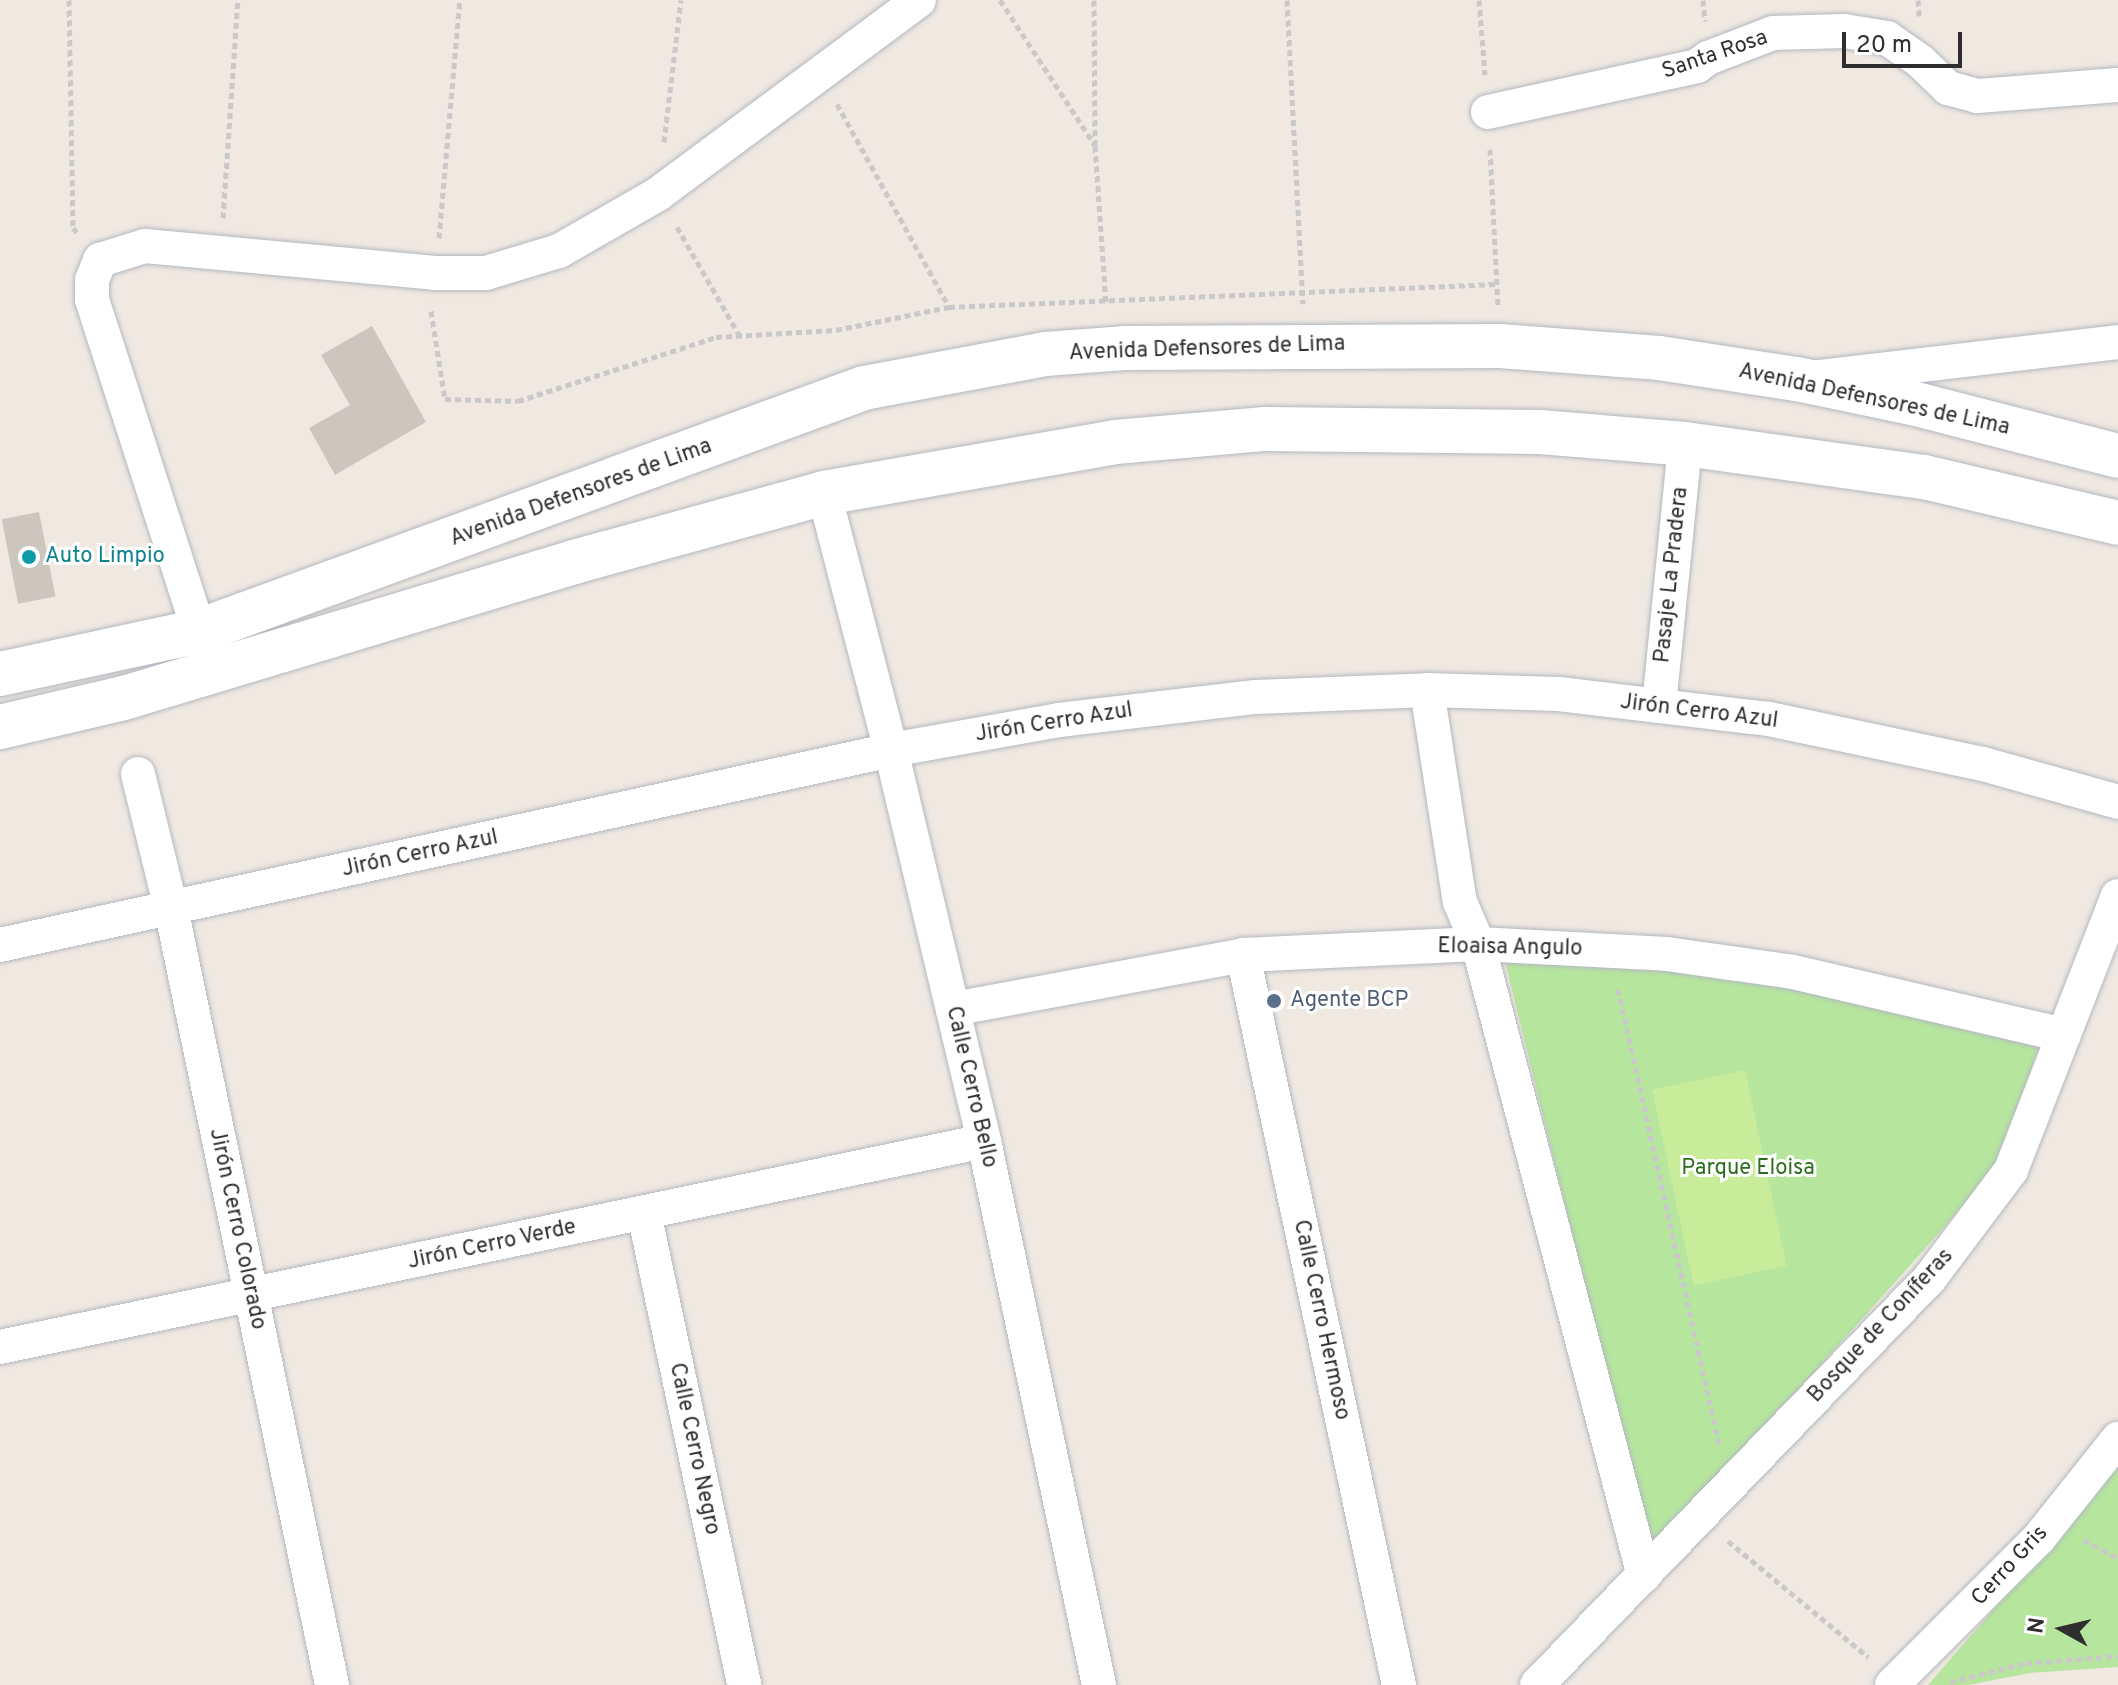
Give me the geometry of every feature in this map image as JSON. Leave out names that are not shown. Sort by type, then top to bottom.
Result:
[{"type":"main road","name":"Avenida Defensores de Lima","points":[[0,674],[199,631],[864,388],[1045,354],[1124,348],[1500,346],[1659,358],[1797,379],[1912,403],[2118,456]]},
{"type":"main road","points":[[0,727],[124,698],[574,562],[824,493],[1044,452],[1265,429],[1540,432],[1685,444],[1924,477],[2118,523]]},
{"type":"street","points":[[199,631],[92,300],[92,280],[100,260],[145,246],[435,273],[486,273],[559,251],[658,194],[919,0]]},
{"type":"street","name":"Santa Rosa","points":[[1488,112],[1697,66],[1773,33],[1844,31],[1887,38],[1920,61],[1948,88],[1977,96],[2118,85]]},
{"type":"street","points":[[1797,379],[2118,342]]},
{"type":"street","name":"Pasaje La Pradera","points":[[1659,706],[1685,444]]},
{"type":"street","name":"Calle Cerro Bello","points":[[824,493],[891,750],[984,1141],[1099,1685]]},
{"type":"street","points":[[1427,690],[1460,902],[1478,944],[1644,1576]]},
{"type":"street","name":"Jirón Cerro Azul","points":[[0,945],[891,750],[1059,720],[1180,704],[1319,693],[1427,690],[1559,694],[1769,719],[1881,741],[2118,802]]},
{"type":"street","name":"Jirón Cerro Colorado","points":[[138,774],[171,908],[332,1685]]},
{"type":"street","name":"Bosque de Coníferas","points":[[1537,1685],[1930,1278],[2011,1170],[2118,896]]},
{"type":"street","name":"Eloaisa Angulo","points":[[953,1009],[1243,955],[1478,944],[1667,954],[1793,972],[2064,1035]]},
{"type":"street","name":"Calle Cerro Hermoso","points":[[1243,955],[1399,1685]]},
{"type":"street","name":"Jirón Cerro Verde","points":[[0,1347],[984,1141]]},
{"type":"street","name":"Calle Cerro Negro","points":[[644,1213],[744,1685]]},
{"type":"street","name":"Cerro Gris","points":[[1894,1683],[2039,1538],[2118,1439]]},
{"type":"path","points":[[69,0],[73,228],[100,260]]},
{"type":"path","points":[[221,253],[238,0]]},
{"type":"path","points":[[435,273],[460,0]]},
{"type":"path","points":[[1000,0],[1095,146]]},
{"type":"path","points":[[1094,0],[1095,146],[1106,300],[1124,348]]},
{"type":"path","points":[[1287,0],[1306,345]]},
{"type":"path","points":[[1479,0],[1500,346]]},
{"type":"path","points":[[820,73],[949,307]]},
{"type":"path","points":[[431,311],[445,399],[518,401],[716,337],[836,330],[949,307],[1497,284]]},
{"type":"path","points":[[1610,951],[1728,1488]]},
{"type":"path","points":[[1700,1517],[1894,1683]]},
{"type":"path","points":[[2072,1533],[2118,1559]]},
{"type":"path","points":[[1941,1685],[2026,1663],[2118,1656]]},
{"type":"green space","name":"Parque Eloisa","points":[[1505,961],[1685,969],[1858,1000],[2039,1047],[1996,1169],[1651,1555]]},
{"type":"green space","points":[[1745,1070],[1787,1266],[1694,1285],[1652,1090]]},
{"type":"green space","points":[[2118,1466],[2118,1667],[2030,1673],[1968,1685],[1928,1685]]},
{"type":"building","points":[[372,326],[426,422],[335,475],[309,428],[350,405],[321,355]]},
{"type":"building","name":"Auto Limpio","points":[[39,512],[55,596],[18,604],[2,519]]},
{"type":"place","name":"Auto Limpio","points":[[29,557]]},
{"type":"place","name":"Agente BCP","points":[[1274,1001]]}]
